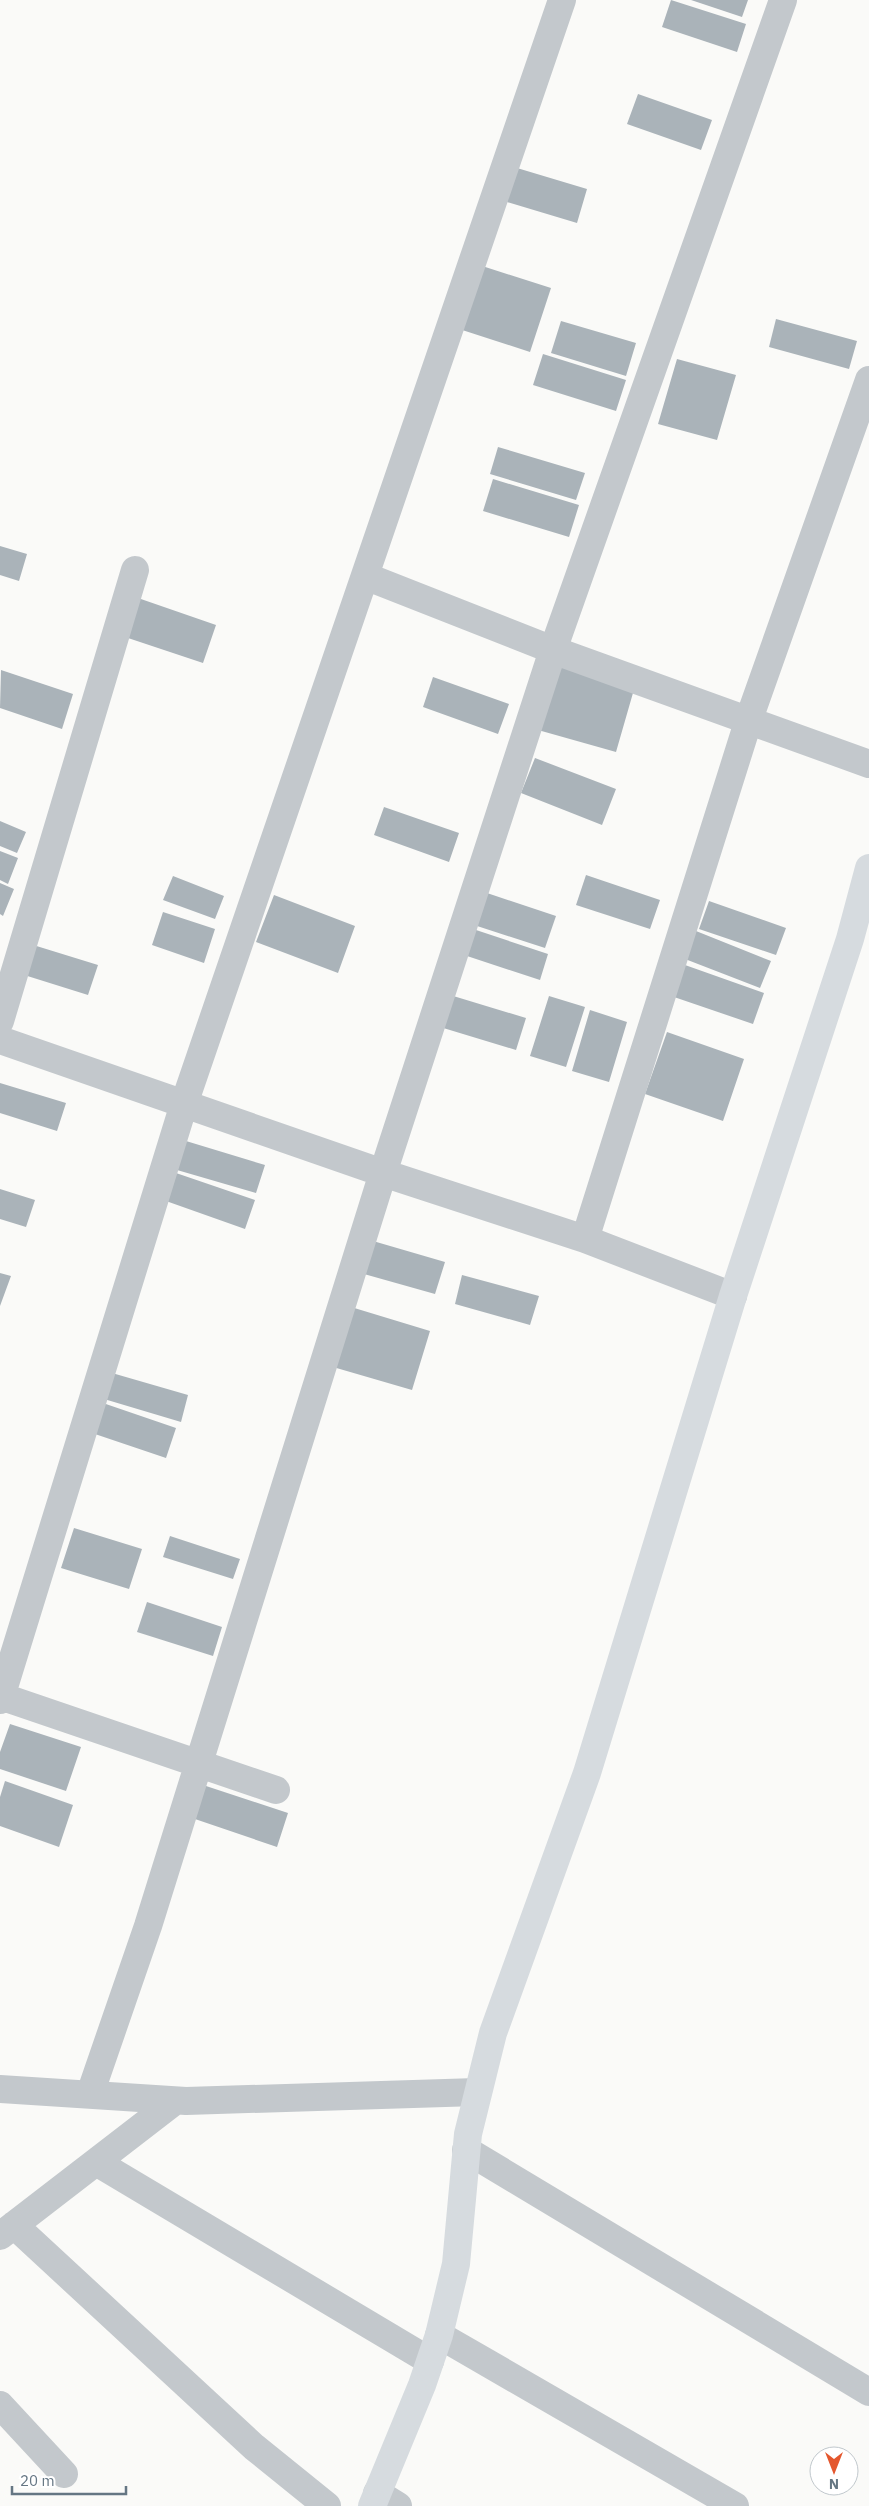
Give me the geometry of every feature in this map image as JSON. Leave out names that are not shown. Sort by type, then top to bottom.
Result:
[{"type":"street","points":[[276,1790],[0,1698],[184,1104],[562,0]]},
{"type":"street","points":[[90,2094],[148,1926],[197,1763],[260,1570],[383,1173],[553,650],[783,0]]},
{"type":"street","points":[[585,1239],[749,719],[869,380]]},
{"type":"street","points":[[0,1021],[135,570]]},
{"type":"street","points":[[365,576],[553,650],[749,719],[869,764]]},
{"type":"street","points":[[382,2502],[439,2335],[456,2264],[466,2150],[477,2092],[493,2033],[587,1773],[733,1296],[847,948],[869,868]]},
{"type":"street","points":[[0,1040],[383,1173],[585,1239],[733,1296]]},
{"type":"street","points":[[0,2089],[175,2101],[477,2092]]},
{"type":"street","points":[[175,2101],[7,2230],[254,2447],[326,2506]]},
{"type":"street","points":[[466,2150],[869,2392]]},
{"type":"street","points":[[96,2162],[430,2361]]},
{"type":"street","points":[[439,2335],[735,2506]]},
{"type":"street","points":[[0,2405],[64,2474]]},
{"type":"building","points":[[671,0],[746,24],[737,52],[662,27]]},
{"type":"building","points":[[691,0],[748,0],[742,17]]},
{"type":"building","points":[[638,94],[712,120],[701,150],[627,124]]},
{"type":"building","points":[[517,168],[587,189],[577,223],[507,202]]},
{"type":"building","points":[[476,264],[551,288],[530,352],[456,328]]},
{"type":"building","points":[[776,319],[857,341],[849,369],[769,347]]},
{"type":"building","points":[[561,321],[636,343],[626,376],[551,353]]},
{"type":"building","points":[[543,354],[626,380],[616,411],[533,385]]},
{"type":"building","points":[[677,359],[736,375],[717,440],[658,424]]},
{"type":"building","points":[[498,447],[585,473],[576,500],[490,474]]},
{"type":"building","points":[[493,479],[579,505],[569,537],[483,511]]},
{"type":"building","points":[[0,546],[27,554],[19,581],[0,575]]},
{"type":"building","points":[[138,598],[216,625],[203,663],[125,637]]},
{"type":"building","points":[[558,663],[635,686],[616,752],[538,730]]},
{"type":"building","points":[[1,670],[73,694],[62,729],[0,708]]},
{"type":"building","points":[[433,677],[509,704],[498,734],[423,707]]},
{"type":"building","points":[[535,758],[616,789],[602,825],[521,793]]},
{"type":"building","points":[[384,807],[459,833],[449,862],[374,835]]},
{"type":"building","points":[[0,821],[26,832],[17,853],[0,846]]},
{"type":"building","points":[[0,851],[18,858],[8,884],[0,880]]},
{"type":"building","points":[[586,875],[660,900],[650,929],[576,905]]},
{"type":"building","points":[[173,876],[224,896],[215,919],[163,900]]},
{"type":"building","points":[[0,883],[14,889],[3,916],[0,914]]},
{"type":"building","points":[[484,892],[556,916],[545,948],[474,925]]},
{"type":"building","points":[[274,895],[355,926],[338,973],[256,942]]},
{"type":"building","points":[[709,901],[786,928],[776,955],[699,929]]},
{"type":"building","points":[[163,912],[215,929],[204,963],[152,945]]},
{"type":"building","points":[[470,928],[548,954],[540,980],[461,954]]},
{"type":"building","points":[[696,931],[771,961],[760,988],[685,959]]},
{"type":"building","points":[[30,944],[98,965],[88,995],[21,974]]},
{"type":"building","points":[[685,965],[764,993],[753,1024],[674,997]]},
{"type":"building","points":[[450,995],[526,1018],[516,1050],[440,1027]]},
{"type":"building","points":[[549,996],[585,1007],[566,1067],[530,1056]]},
{"type":"building","points":[[590,1010],[627,1022],[609,1082],[572,1071]]},
{"type":"building","points":[[667,1032],[744,1059],[723,1121],[645,1094]]},
{"type":"building","points":[[0,1083],[66,1103],[57,1131],[0,1113]]},
{"type":"building","points":[[186,1141],[265,1165],[256,1193],[177,1170]]},
{"type":"building","points":[[176,1173],[255,1200],[245,1229],[166,1201]]},
{"type":"building","points":[[0,1189],[35,1200],[26,1227],[0,1219]]},
{"type":"building","points":[[373,1241],[445,1262],[435,1294],[364,1274]]},
{"type":"building","points":[[0,1273],[11,1276],[0,1306]]},
{"type":"building","points":[[462,1275],[539,1296],[530,1325],[455,1304]]},
{"type":"building","points":[[351,1307],[430,1331],[412,1390],[333,1367]]},
{"type":"building","points":[[112,1373],[188,1395],[181,1422],[104,1399]]},
{"type":"building","points":[[100,1402],[176,1428],[166,1458],[89,1432]]},
{"type":"building","points":[[74,1528],[142,1549],[129,1589],[61,1568]]},
{"type":"building","points":[[170,1536],[240,1559],[233,1579],[163,1557]]},
{"type":"building","points":[[147,1602],[222,1627],[213,1656],[137,1632]]},
{"type":"building","points":[[10,1724],[81,1747],[66,1791],[0,1769],[0,1752]]},
{"type":"building","points":[[5,1781],[73,1805],[59,1847],[0,1826],[0,1797]]},
{"type":"building","points":[[203,1785],[288,1813],[277,1847],[192,1818]]}]
